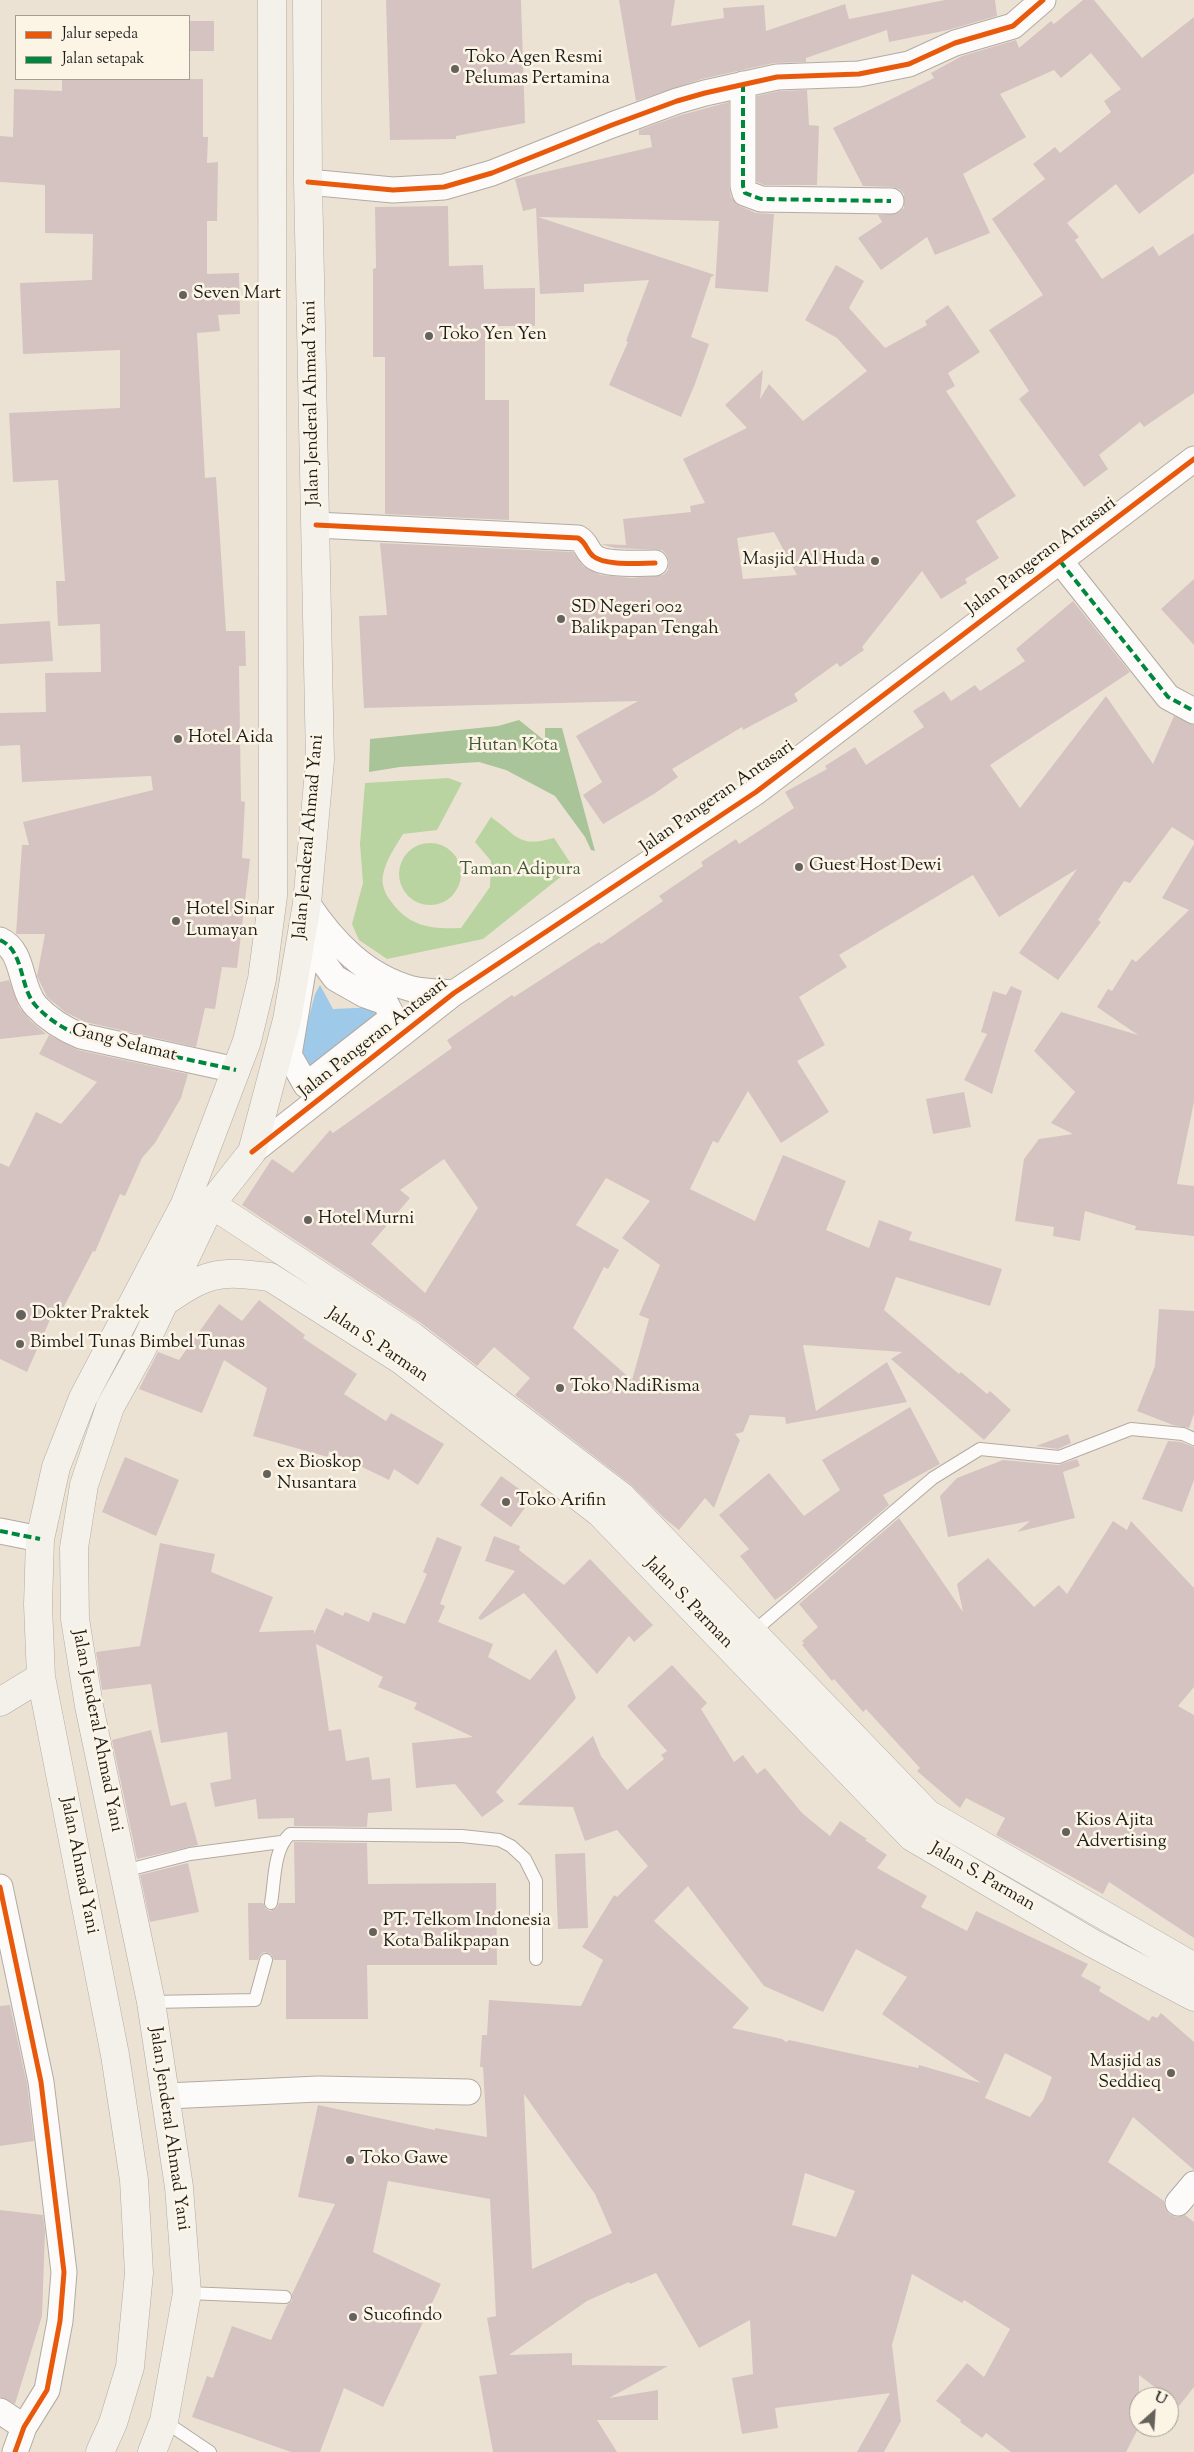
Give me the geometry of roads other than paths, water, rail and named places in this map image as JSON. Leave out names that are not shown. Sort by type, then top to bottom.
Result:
[{"type":"main road","name":"Jalan Jenderal Ahmad Yani","points":[[41,1677],[38,1605],[40,1539],[56,1467],[83,1398],[185,1204],[247,1041],[262,979],[273,896],[272,0]]},
{"type":"main road","name":"Jalan Jenderal Ahmad Yani","points":[[152,2452],[164,2421],[187,2293],[179,2187],[167,2096],[151,2002],[88,1706],[76,1629],[74,1548],[84,1485],[110,1407],[141,1351],[212,1204],[252,1152],[287,1020],[308,902],[320,760],[308,182],[307,0]]},
{"type":"main road","name":"Jalan S. Parman","points":[[212,1204],[412,1336],[621,1496],[928,1814],[1194,1968]]},
{"type":"main road","name":"Jalan S. Parman","points":[[163,1303],[192,1283],[217,1274],[247,1274],[270,1277],[401,1360],[600,1513],[912,1837],[1092,1943],[1194,1997]]},
{"type":"main road","points":[[0,1702],[41,1677]]},
{"type":"main road","name":"Jalan Ahmad Yani","points":[[41,1677],[116,2055],[134,2180],[139,2272],[130,2367],[113,2422],[100,2452]]},
{"type":"street","points":[[308,182],[393,190],[444,187],[492,174],[677,101],[777,77],[859,74],[909,64],[955,43],[1013,26],[1043,0]]},
{"type":"street","points":[[744,84],[743,186],[745,193],[761,199],[891,201]]},
{"type":"street","name":"Jalan Pangeran Antasari","points":[[252,1152],[454,993],[756,792],[1194,459]]},
{"type":"street","points":[[316,526],[578,538],[584,541],[592,555],[597,559],[610,562],[655,564]]},
{"type":"street","points":[[1060,560],[1168,697],[1194,710]]},
{"type":"street","points":[[308,902],[322,925],[344,950],[364,968],[387,980],[413,989],[454,993]]},
{"type":"street","name":"Gang Selamat","points":[[0,940],[12,949],[35,1005],[62,1028],[81,1036],[236,1070]]},
{"type":"street","points":[[308,941],[335,978],[365,995],[385,1002],[393,1017],[306,1085],[289,1055],[308,941]]},
{"type":"street","points":[[0,1531],[40,1539]]},
{"type":"street","points":[[1,1893],[41,2082],[64,2272],[60,2322],[47,2390],[24,2427],[15,2452]]},
{"type":"street","points":[[167,2096],[318,2089],[468,2092]]},
{"type":"street","points":[[0,2410],[24,2427]]},
{"type":"lane","points":[[753,1632],[933,1478],[980,1449],[1059,1456],[1131,1429],[1183,1434],[1194,1439]]},
{"type":"lane","points":[[124,1870],[190,1854],[281,1842],[290,1834],[462,1836],[500,1840],[511,1846],[525,1859],[536,1882],[536,1959]]},
{"type":"lane","points":[[271,1903],[281,1842]]},
{"type":"lane","points":[[151,2002],[255,2000],[266,1960]]},
{"type":"lane","points":[[187,2293],[286,2297]]},
{"type":"lane","points":[[164,2421],[210,2452]]},
{"type":"water","points":[[320,985],[333,1009],[379,1007],[385,1016],[309,1074],[298,1059],[315,994]]},
{"type":"place","name":"Toko Agen Resmi Pelumas Pertamina","points":[[455,69]]},
{"type":"place","name":"Seven Mart","points":[[183,295]]},
{"type":"place","name":"Toko Yen Yen","points":[[429,336]]},
{"type":"place","name":"Masjid Al Huda","points":[[875,561]]},
{"type":"place","name":"SD Negeri 002 Balikpapan Tengah","points":[[561,619]]},
{"type":"place","name":"Hotel Aida","points":[[178,739]]},
{"type":"place","name":"Guest Host Dewi","points":[[799,867]]},
{"type":"place","name":"Hotel Sinar Lumayan","points":[[176,921]]},
{"type":"place","name":"Hotel Murni","points":[[308,1220]]},
{"type":"place","name":"Dokter Praktek","points":[[21,1315]]},
{"type":"place","name":"Bimbel Tunas Bimbel Tunas","points":[[20,1344]]},
{"type":"place","name":"Toko NadiRisma","points":[[560,1388]]},
{"type":"place","name":"ex Bioskop Nusantara","points":[[267,1474]]},
{"type":"place","name":"Toko Arifin","points":[[506,1502]]},
{"type":"place","name":"Kios Ajita Advertising","points":[[1066,1832]]},
{"type":"place","name":"PT. Telkom Indonesia Kota Balikpapan","points":[[373,1932]]},
{"type":"place","name":"Masjid as Seddieq","points":[[1171,2073]]},
{"type":"place","name":"Toko Gawe","points":[[350,2160]]},
{"type":"place","name":"Sucofindo","points":[[353,2317]]},
{"type":"park label","name":"Hutan Kota","points":[[513,747]]},
{"type":"park label","name":"Taman Adipura","points":[[520,871]]}]
